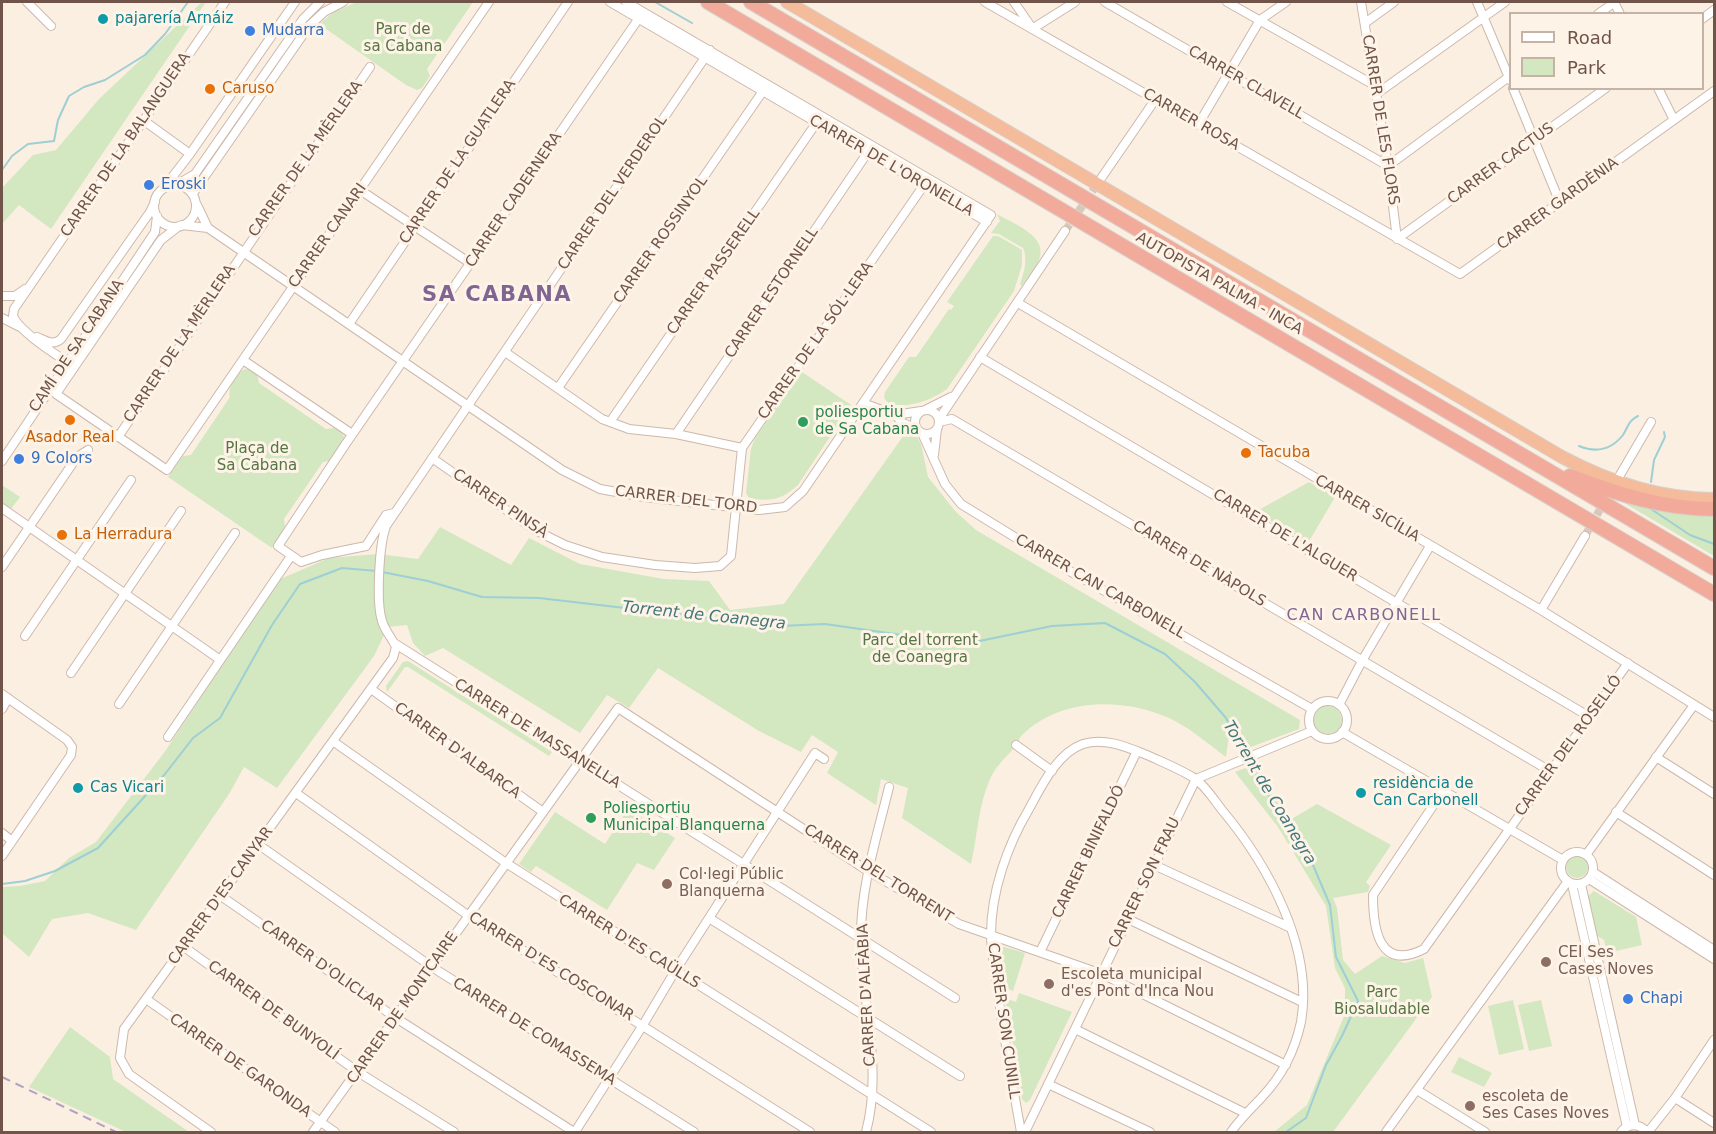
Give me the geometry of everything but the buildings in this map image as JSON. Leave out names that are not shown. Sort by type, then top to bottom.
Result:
[{"type":"highway","name":"AUTOPISTA PALMA - INCA","points":[[708,2],[1714,594]]},
{"type":"highway","name":"AUTOPISTA PALMA - INCA","points":[[751,2],[1714,568]]},
{"type":"highway","points":[[762,2],[794,27]]},
{"type":"highway","points":[[787,2],[1579,465],[1619,482],[1652,491],[1682,497],[1714,499]]},
{"type":"highway","points":[[1535,463],[1617,494],[1663,504],[1714,509]]},
{"type":"street","points":[[27,2],[51,26]]},
{"type":"street","name":"CARRER DE LA BALANGUERA","points":[[21,327],[13,316],[14,309],[225,2]]},
{"type":"street","points":[[2,318],[50,344],[61,339],[295,2]]},
{"type":"street","points":[[163,189],[176,185],[195,174],[303,19],[320,2]]},
{"type":"street","points":[[195,197],[309,26],[324,12],[343,2]]},
{"type":"street","name":"CARRER CANARI","points":[[118,436],[167,470],[489,2]]},
{"type":"street","name":"CARRER DE LA GUATLERA","points":[[349,324],[568,2]]},
{"type":"street","name":"CARRER DE L'ORONELLA","points":[[610,2],[707,54],[991,215],[987,222],[763,91],[707,54],[626,2]]},
{"type":"street","name":"CARRER ROSA","points":[[985,2],[1397,239]]},
{"type":"street","points":[[1014,2],[1032,28],[1074,2]]},
{"type":"street","name":"CARRER CLAVELL","points":[[1105,2],[1388,166]]},
{"type":"street","points":[[1227,2],[1374,85]]},
{"type":"street","points":[[1198,125],[1260,20],[1286,2]]},
{"type":"street","name":"CARRER DE LES FLORS","points":[[1361,2],[1388,166],[1397,239]]},
{"type":"street","points":[[1365,23],[1394,2]]},
{"type":"street","points":[[1476,2],[1509,77]]},
{"type":"street","points":[[1375,95],[1505,2]]},
{"type":"street","points":[[1601,12],[1614,2]]},
{"type":"street","name":"CARRER CADERNERA","points":[[291,556],[278,546],[352,434],[639,18]]},
{"type":"street","name":"CARRER DEL VERDEROL","points":[[394,513],[707,54]]},
{"type":"street","name":"CARRER DE LA MÈRLERA","points":[[118,436],[370,67]]},
{"type":"street","points":[[1388,166],[1509,80]]},
{"type":"street","points":[[1514,90],[1560,203]]},
{"type":"street","name":"CARRER CACTUS","points":[[1397,239],[1603,90]]},
{"type":"street","points":[[1659,90],[1674,120]]},
{"type":"street","name":"CARRER ROSSINYOL","points":[[558,388],[763,91]]},
{"type":"street","name":"CARRER GARDÈNIA","points":[[1397,239],[1460,274],[1714,91]]},
{"type":"street","points":[[1102,177],[1155,100]]},
{"type":"street","points":[[143,120],[190,154]]},
{"type":"street","name":"CARRER PASSERELL","points":[[610,422],[817,122]]},
{"type":"street","name":"CARRER ESTORNELL","points":[[676,434],[868,152]]},
{"type":"street","points":[[118,436],[56,394],[161,240],[193,217],[195,174]]},
{"type":"street","points":[[176,185],[183,186],[195,197],[208,228]]},
{"type":"street","name":"CARRER DE LA SÓL·LERA","points":[[735,507],[742,448],[924,185]]},
{"type":"street","points":[[360,190],[470,263]]},
{"type":"street","points":[[155,202],[157,216],[155,232]]},
{"type":"street","points":[[157,216],[167,225]]},
{"type":"street","name":"CARRER DEL TORD","points":[[180,226],[208,228],[562,470],[600,489],[644,497],[759,510],[785,507],[803,491],[987,222]]},
{"type":"street","points":[[155,232],[167,225],[180,226]]},
{"type":"street","points":[[863,403],[895,415],[903,423],[928,434],[938,423],[952,396],[1018,303],[1065,231]]},
{"type":"street","name":"CAMÍ DE SA CABANA","points":[[2,461],[155,232]]},
{"type":"street","points":[[2,296],[15,296],[28,288]]},
{"type":"street","name":"CARRER SICÍLIA","points":[[1018,303],[1540,610],[1714,717]]},
{"type":"street","points":[[32,335],[37,342],[67,362]]},
{"type":"street","points":[[505,352],[602,419],[629,429],[676,434],[742,448]]},
{"type":"street","name":"CARRER DE L'ALGUER","points":[[980,357],[1590,717]]},
{"type":"street","points":[[243,360],[352,434]]},
{"type":"street","points":[[895,415],[924,410],[952,396]]},
{"type":"street","points":[[924,410],[935,413],[938,423]]},
{"type":"street","points":[[924,410],[915,419],[934,457]]},
{"type":"street","name":"CARRER DE NÀPOLS","points":[[938,423],[952,418],[1550,771]]},
{"type":"street","points":[[1620,475],[1651,422]]},
{"type":"street","name":"CARRER CAN CARBONELL","points":[[938,423],[934,457],[945,484],[961,504],[1073,573],[1312,709]]},
{"type":"street","points":[[2,567],[77,457],[88,450]]},
{"type":"street","name":"CARRER PINSÀ","points":[[432,458],[535,530],[566,545],[602,557],[655,566],[695,568],[720,566],[731,555],[735,507]]},
{"type":"street","points":[[25,636],[131,480]]},
{"type":"street","points":[[2,508],[219,659]]},
{"type":"street","points":[[71,673],[181,511]]},
{"type":"street","points":[[393,641],[385,628],[381,615],[380,585],[384,532],[394,513]]},
{"type":"street","points":[[168,737],[291,556],[301,562],[366,546],[386,515],[394,513]]},
{"type":"street","points":[[119,704],[236,533]]},
{"type":"street","points":[[1540,610],[1585,536]]},
{"type":"street","points":[[1339,705],[1363,659],[1430,546]]},
{"type":"street","name":"CARRER D'ES CANYAR","points":[[211,1132],[129,1074],[120,1058],[124,1029],[334,742],[394,656],[396,648],[393,641]]},
{"type":"street","name":"CARRER DE MASSANELLA","points":[[393,641],[954,998]]},
{"type":"street","name":"CARRER DEL ROSELLÓ","points":[[1443,791],[1373,895],[1378,937],[1388,951],[1402,956],[1410,956],[1424,949],[1628,663]]},
{"type":"street","name":"CARRER D'ALBARCA","points":[[371,689],[543,812]]},
{"type":"street","points":[[2,709],[5,696],[67,740],[72,747],[71,755],[2,856]]},
{"type":"street","points":[[1328,701],[1339,705],[1346,715],[1342,732],[1332,739],[1316,735],[1312,731],[1309,720],[1312,709],[1328,701]]},
{"type":"street","points":[[1586,855],[1694,705]]},
{"type":"street","name":"CARRER DE MONTCAIRE","points":[[313,1132],[618,708]]},
{"type":"street","name":"CARRER DEL TORRENT","points":[[618,708],[868,871],[959,924],[1102,974],[1286,1065]]},
{"type":"street","points":[[1196,778],[1312,731]]},
{"type":"street","points":[[1342,732],[1563,860]]},
{"type":"street","name":"CARRER D'ES CAÜLLS","points":[[334,742],[506,863],[931,1132]]},
{"type":"street","name":"CARRER SON CUNILL","points":[[1023,1132],[998,997],[991,935],[996,894],[1006,858],[1024,816],[1052,771],[1064,757],[1082,744],[1098,742],[1113,743],[1137,751],[1196,778],[1234,824],[1259,861],[1291,928],[1301,960],[1301,1022],[1286,1065],[1263,1096],[1245,1113],[1231,1132]]},
{"type":"street","points":[[1016,745],[1052,771]]},
{"type":"street","name":"CARRER BINIFALDÓ","points":[[1040,952],[1137,751]]},
{"type":"street","points":[[575,1132],[815,753],[824,759]]},
{"type":"street","points":[[1656,757],[1714,794]]},
{"type":"street","name":"CARRER SON FRAU","points":[[1023,1132],[1196,778]]},
{"type":"street","name":"CARRER D'ALFÀBIA","points":[[866,1132],[873,1053],[864,986],[861,938],[868,871],[890,787]]},
{"type":"street","name":"CARRER D'ES COSCONAR","points":[[296,793],[469,916],[810,1132]]},
{"type":"street","points":[[1616,812],[1714,874]]},
{"type":"street","points":[[2,833],[12,841]]},
{"type":"street","name":"CARRER DE COMASSEMA","points":[[259,845],[432,967],[694,1132]]},
{"type":"street","points":[[1591,875],[1592,862],[1586,855],[1571,853],[1563,860],[1561,869],[1574,883],[1628,1128],[1640,1126],[1648,1132],[1714,1042]]},
{"type":"street","points":[[1154,865],[1291,928]]},
{"type":"street","points":[[1386,1132],[1574,883],[1591,875]]},
{"type":"street","points":[[1591,875],[1714,950]]},
{"type":"street","points":[[1591,875],[1714,959]]},
{"type":"street","name":"CARRER D'OLICLAR","points":[[221,896],[396,1018],[575,1132]]},
{"type":"street","points":[[709,918],[960,1076]]},
{"type":"street","points":[[1128,919],[1302,1002]]},
{"type":"street","name":"CARRER DE BUNYOLÍ","points":[[184,946],[358,1072],[454,1132]]},
{"type":"street","name":"CARRER DE GARONDA","points":[[146,999],[335,1132]]},
{"type":"street","points":[[1075,1029],[1245,1113]]},
{"type":"street","points":[[1048,1084],[1150,1132]]},
{"type":"street","points":[[1417,1090],[1485,1132]]},
{"type":"street","points":[[1675,1098],[1714,1123]]},
{"type":"green space","points":[[202,2],[206,2],[51,229],[19,205],[2,224],[2,188],[33,155],[56,150],[99,99]]},
{"type":"green space","name":"Parc de sa Cabana","points":[[357,2],[473,2],[427,69],[430,76],[422,88],[417,90],[406,85],[319,24],[334,12]]},
{"type":"green space","points":[[997,214],[1029,232],[1039,245],[1041,253],[1038,262],[1022,286],[1020,284],[1025,261],[1023,248],[999,234],[991,233],[1000,221]]},
{"type":"green space","points":[[993,236],[998,236],[1022,250],[1022,265],[1014,291],[947,389],[920,402],[904,405],[889,404],[884,398],[885,392],[909,357],[916,357],[949,309],[951,310],[954,306],[947,302]]},
{"type":"green space","name":"Plaça de Sa Cabana","points":[[245,369],[257,374],[259,383],[326,429],[335,428],[344,437],[344,441],[331,461],[323,462],[284,519],[285,528],[272,548],[168,477],[183,456],[191,455],[230,397],[233,381]]},
{"type":"green space","name":"poliesportiu de Sa Cabana","points":[[802,372],[851,405],[798,485],[775,499],[749,498],[746,493],[751,449],[755,438]]},
{"type":"green space","name":"Parc del torrent de Coanegra","points":[[911,425],[921,444],[928,477],[956,512],[976,530],[1300,720],[1299,729],[1248,748],[1229,735],[1226,757],[1184,726],[1151,711],[1112,704],[1073,708],[1054,714],[1037,723],[1022,735],[992,775],[981,808],[971,864],[902,818],[908,788],[881,779],[876,805],[827,773],[838,752],[812,735],[801,752],[759,731],[658,668],[629,708],[607,695],[580,733],[443,648],[425,656],[413,643],[407,625],[388,627],[374,656],[277,788],[244,767],[229,794],[136,930],[88,913],[52,919],[29,957],[2,933],[2,887],[45,881],[69,858],[96,842],[166,750],[278,580],[329,558],[379,554],[418,559],[440,527],[511,565],[529,538],[580,564],[664,579],[709,581],[730,610],[784,604]]},
{"type":"green space","points":[[1309,482],[1335,497],[1308,543],[1255,512]]},
{"type":"green space","points":[[2,485],[20,497],[10,510],[2,504]]},
{"type":"green space","points":[[1616,498],[1714,514],[1714,556]]},
{"type":"green space","points":[[408,661],[552,752],[549,756],[408,667],[405,667],[387,692],[386,686],[403,662]]},
{"type":"green space","points":[[1327,706],[1333,707],[1341,715],[1341,727],[1333,735],[1327,736],[1321,735],[1313,727],[1312,721],[1313,715],[1321,707]]},
{"type":"green space","name":"Parc Biosaludable","points":[[1253,765],[1290,820],[1317,804],[1391,845],[1366,882],[1370,886],[1368,892],[1333,898],[1337,908],[1343,960],[1355,974],[1382,956],[1405,963],[1423,958],[1432,997],[1333,1132],[1274,1132],[1307,1105],[1345,1014],[1345,988],[1335,968],[1326,906],[1278,827],[1235,772]]},
{"type":"green space","points":[[628,809],[675,838],[654,870],[637,863],[607,910],[536,866],[531,872],[519,864],[555,812],[605,844]]},
{"type":"green space","points":[[1577,856],[1585,859],[1588,867],[1585,875],[1577,878],[1569,875],[1566,867],[1569,859]]},
{"type":"green space","points":[[1594,891],[1636,917],[1642,945],[1607,953],[1604,940],[1596,935],[1587,897]]},
{"type":"green space","points":[[1001,946],[1025,953],[1013,991],[1003,987],[999,949]]},
{"type":"green space","points":[[1019,993],[1072,1012],[1030,1100],[1026,1103],[1022,1099],[1005,998],[1016,1002]]},
{"type":"green space","points":[[1513,1000],[1524,1049],[1499,1055],[1488,1006]]},
{"type":"green space","points":[[1541,1000],[1552,1046],[1529,1051],[1518,1005]]},
{"type":"green space","points":[[70,1027],[110,1057],[113,1079],[189,1132],[126,1132],[29,1087]]},
{"type":"green space","points":[[1459,1057],[1492,1073],[1484,1087],[1451,1072]]},
{"type":"waterway","points":[[2,170],[12,156],[28,144],[54,141],[58,120],[69,96],[84,87],[105,80],[145,55],[165,34],[188,2]]},
{"type":"waterway","points":[[655,2],[692,23]]},
{"type":"waterway","points":[[1579,446],[1597,450],[1608,447],[1623,435],[1638,416]]},
{"type":"waterway","points":[[1651,482],[1654,460],[1665,437],[1664,432]]},
{"type":"waterway","points":[[1651,509],[1690,535],[1714,544]]},
{"type":"waterway","name":"Torrent de Coanegra","points":[[2,884],[25,881],[55,871],[98,848],[165,774],[193,738],[220,718],[272,625],[300,584],[342,568],[377,571]]},
{"type":"waterway","name":"Torrent de Coanegra","points":[[382,572],[428,581],[482,597],[539,598],[780,626],[825,624],[965,644],[1052,626],[1105,623],[1165,654],[1195,682],[1226,718],[1250,766],[1313,865],[1330,905],[1336,957],[1358,1001],[1326,1065],[1306,1118],[1286,1132]]},
{"type":"tunnel","points":[[1065,231],[1098,183]]},
{"type":"tunnel","points":[[1585,536],[1612,488]]},
{"type":"railway","points":[[2,1077],[116,1132]]},
{"type":"place","name":"pajarería Arnáiz","points":[[103,19]]},
{"type":"place","name":"Mudarra","points":[[250,31]]},
{"type":"place","name":"Caruso","points":[[210,89]]},
{"type":"place","name":"Eroski","points":[[149,185]]},
{"type":"place","name":"Asador Real","points":[[70,420]]},
{"type":"place","name":"poliesportiu de Sa Cabana","points":[[803,422]]},
{"type":"place","name":"Tacuba","points":[[1246,453]]},
{"type":"place","name":"9 Colors","points":[[19,459]]},
{"type":"place","name":"La Herradura","points":[[62,535]]},
{"type":"place","name":"Cas Vicari","points":[[78,788]]},
{"type":"place","name":"residència de Can Carbonell","points":[[1361,793]]},
{"type":"place","name":"Poliesportiu Municipal Blanquerna","points":[[591,818]]},
{"type":"place","name":"Col·legi Públic Blanquerna","points":[[667,884]]},
{"type":"place","name":"CEI Ses Cases Noves","points":[[1546,962]]},
{"type":"place","name":"Escoleta municipal d'es Pont d'Inca Nou","points":[[1049,984]]},
{"type":"place","name":"Chapi","points":[[1628,999]]},
{"type":"place","name":"escoleta de Ses Cases Noves","points":[[1470,1106]]},
{"type":"district","name":"SA CABANA","points":[[497,296]]},
{"type":"district","name":"CAN CARBONELL","points":[[1364,616]]}]
